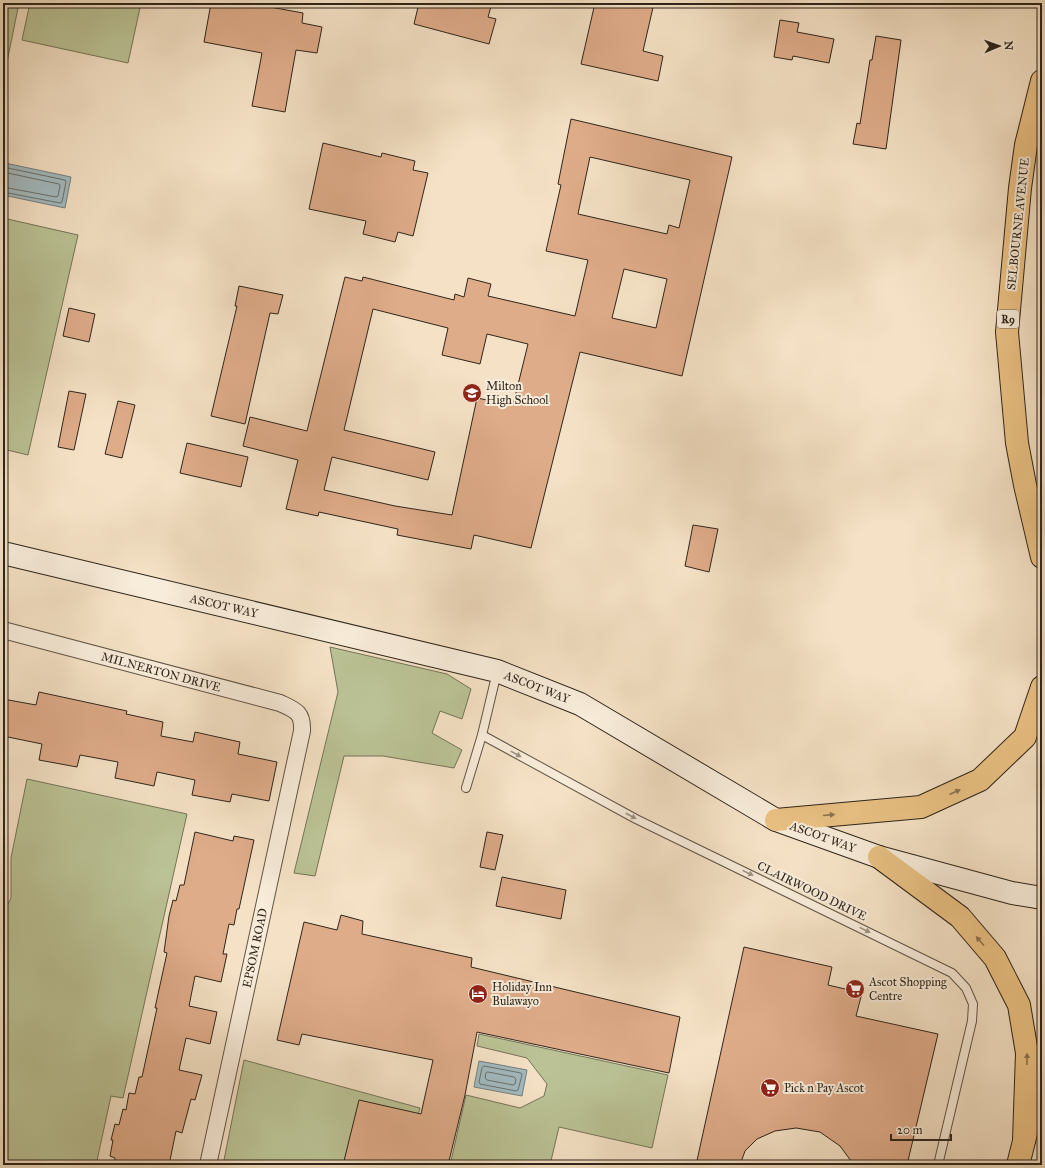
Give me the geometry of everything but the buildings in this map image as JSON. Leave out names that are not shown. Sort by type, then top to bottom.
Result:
[{"type":"highway","name":"SELBOURNE AVENUE","points":[[1042,81],[1025,152],[1020,188],[1007,332],[1017,443],[1042,557]]},
{"type":"highway","points":[[776,820],[921,807],[980,780],[1025,737],[1042,688]]},
{"type":"highway","points":[[879,857],[960,918],[995,958],[1019,1005],[1027,1053],[1024,1140]]},
{"type":"highway","points":[[1018,1165],[1042,1070]]},
{"type":"highway","points":[[1024,1140],[1042,1103]]},
{"type":"main road","name":"ASCOT WAY","points":[[3,553],[498,671],[580,704],[776,820],[879,857],[990,888],[1042,898]]},
{"type":"street","name":"MILNERTON DRIVE","points":[[3,630],[280,703],[295,710],[303,721],[302,730]]},
{"type":"street","name":"EPSOM ROAD","points":[[208,1165],[302,730]]},
{"type":"lane","points":[[466,788],[482,736],[498,671]]},
{"type":"lane","name":"CLAIRWOOD DRIVE","points":[[482,736],[636,819],[952,973],[966,988],[973,1004],[972,1021],[938,1165]]},
{"type":"green space","points":[[3,3],[19,3],[3,82]]},
{"type":"green space","points":[[30,3],[141,3],[128,63],[22,40]]},
{"type":"green space","points":[[3,218],[78,235],[28,455],[3,449]]},
{"type":"green space","points":[[330,647],[447,674],[471,689],[462,719],[440,711],[432,733],[462,750],[454,768],[383,756],[344,756],[315,876],[294,873],[338,692]]},
{"type":"green space","points":[[27,779],[187,814],[123,1098],[111,1096],[96,1165],[7,1165],[3,1155],[3,915],[11,898],[11,858]]},
{"type":"green space","points":[[479,1034],[668,1075],[652,1148],[559,1127],[550,1165],[450,1165],[466,1095],[520,1108],[544,1096],[547,1084],[527,1058],[477,1046]]},
{"type":"green space","points":[[244,1060],[420,1108],[415,1126],[447,1165],[223,1165]]},
{"type":"water","points":[[5,163],[71,177],[65,208],[3,195],[3,172]]},
{"type":"water","points":[[479,1061],[527,1070],[522,1096],[474,1087]]},
{"type":"place","name":"Milton High School","points":[[472,393]]},
{"type":"place","name":"Ascot Shopping Centre","points":[[855,989]]},
{"type":"place","name":"Holiday Inn Bulawayo","points":[[478,994]]},
{"type":"place","name":"Pick n Pay Ascot","points":[[770,1088]]}]
